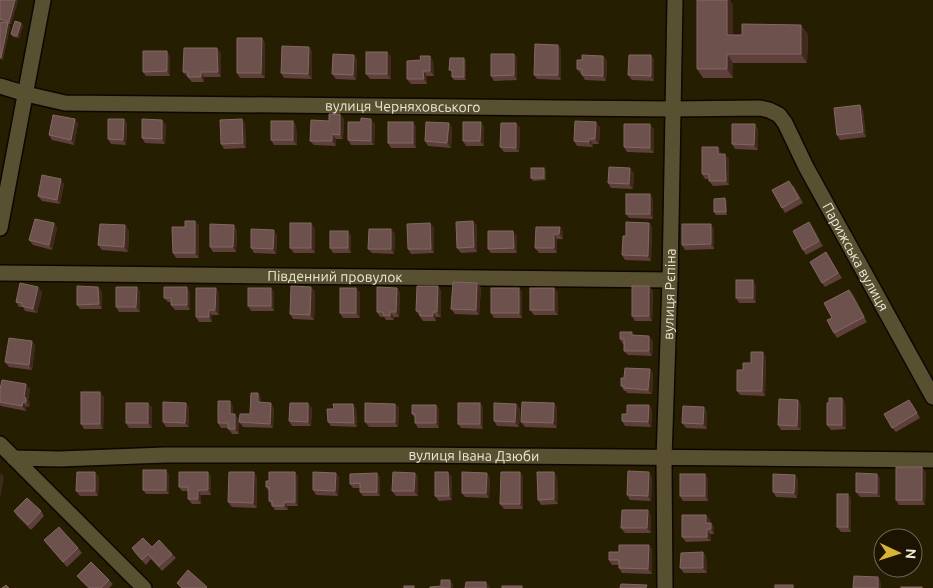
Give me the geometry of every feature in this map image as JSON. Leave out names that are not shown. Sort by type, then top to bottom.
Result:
[{"type":"street","points":[[0,228],[43,0]]},
{"type":"street","name":"вулиця Рєпіна","points":[[665,588],[664,458],[670,280],[675,0]]},
{"type":"street","name":"вулиця Черняховського","points":[[0,86],[65,103],[672,109],[760,108],[779,115]]},
{"type":"street","name":"Парижська вулиця","points":[[779,115],[933,397]]},
{"type":"street","name":"Південний провулок","points":[[0,273],[670,280]]},
{"type":"street","points":[[0,444],[144,588]]},
{"type":"street","name":"вулиця Івана Дзюби","points":[[14,458],[59,459],[165,455],[235,455],[933,460]]},
{"type":"building","points":[[0,0],[15,0],[9,22],[0,19]]},
{"type":"building","points":[[697,0],[727,0],[727,35],[742,35],[742,24],[801,25],[801,54],[727,54],[727,69],[697,69]]},
{"type":"building","points":[[15,21],[21,23],[17,36],[11,34]]},
{"type":"building","points":[[0,22],[8,23],[1,58],[0,57]]},
{"type":"building","points":[[237,38],[262,38],[261,73],[237,73]]},
{"type":"building","points":[[535,44],[558,45],[558,75],[534,75]]},
{"type":"building","points":[[282,46],[309,47],[308,74],[281,73]]},
{"type":"building","points":[[184,48],[217,48],[218,72],[201,72],[201,77],[188,77],[188,72],[183,72]]},
{"type":"building","points":[[143,51],[167,51],[167,71],[143,72]]},
{"type":"building","points":[[366,52],[387,52],[387,74],[366,74]]},
{"type":"building","points":[[333,54],[354,55],[353,75],[332,74]]},
{"type":"building","points":[[491,54],[514,54],[514,75],[491,76]]},
{"type":"building","points":[[582,55],[603,56],[603,76],[582,75],[582,69],[577,69],[577,60],[582,60]]},
{"type":"building","points":[[629,55],[651,55],[651,76],[628,75]]},
{"type":"building","points":[[420,56],[430,56],[430,71],[423,71],[424,79],[407,79],[407,61],[421,60]]},
{"type":"building","points":[[450,58],[464,58],[464,77],[452,77],[452,70],[449,70]]},
{"type":"building","points":[[860,105],[863,132],[837,135],[834,108]]},
{"type":"building","points":[[329,114],[340,114],[340,135],[332,134],[332,141],[310,141],[311,120],[329,121]]},
{"type":"building","points":[[53,115],[75,119],[71,140],[49,135]]},
{"type":"building","points":[[361,118],[371,119],[371,141],[348,140],[348,122],[361,122]]},
{"type":"building","points":[[108,119],[124,119],[123,140],[108,139]]},
{"type":"building","points":[[142,119],[162,120],[162,139],[142,138]]},
{"type":"building","points":[[242,119],[243,143],[221,144],[220,120]]},
{"type":"building","points":[[271,121],[293,121],[293,140],[271,140]]},
{"type":"building","points":[[575,121],[596,122],[595,139],[589,139],[589,142],[574,141]]},
{"type":"building","points":[[388,122],[413,122],[413,143],[388,143]]},
{"type":"building","points":[[426,122],[449,123],[447,143],[425,141]]},
{"type":"building","points":[[463,122],[481,122],[480,141],[463,141]]},
{"type":"building","points":[[501,123],[516,123],[516,148],[500,147]]},
{"type":"building","points":[[624,124],[650,124],[650,148],[624,147]]},
{"type":"building","points":[[732,124],[755,124],[754,145],[732,144]]},
{"type":"building","points":[[702,147],[718,147],[718,154],[725,154],[726,181],[709,181],[709,174],[702,174]]},
{"type":"building","points":[[609,167],[630,168],[629,184],[608,183]]},
{"type":"building","points":[[531,168],[544,168],[544,178],[531,178]]},
{"type":"building","points":[[42,175],[61,179],[57,200],[38,196]]},
{"type":"building","points":[[789,181],[799,198],[782,208],[772,190]]},
{"type":"building","points":[[626,194],[650,194],[650,214],[626,214]]},
{"type":"building","points":[[725,198],[726,212],[714,212],[714,199]]},
{"type":"building","points":[[35,219],[54,223],[49,245],[29,240]]},
{"type":"building","points":[[185,221],[195,221],[195,253],[173,253],[172,227],[185,227]]},
{"type":"building","points":[[473,221],[474,247],[457,248],[456,222]]},
{"type":"building","points":[[626,222],[649,223],[648,256],[622,255],[623,236],[626,236]]},
{"type":"building","points":[[809,222],[819,241],[803,250],[793,231]]},
{"type":"building","points":[[290,223],[311,223],[311,248],[290,248]]},
{"type":"building","points":[[430,223],[431,249],[408,249],[407,224]]},
{"type":"building","points":[[100,224],[125,225],[124,247],[98,245]]},
{"type":"building","points":[[210,224],[234,225],[233,247],[210,247]]},
{"type":"building","points":[[682,224],[711,224],[711,244],[682,245]]},
{"type":"building","points":[[536,227],[560,227],[559,234],[554,234],[554,248],[535,248]]},
{"type":"building","points":[[251,229],[274,230],[273,249],[251,248]]},
{"type":"building","points":[[369,229],[391,229],[391,249],[368,249]]},
{"type":"building","points":[[330,231],[348,231],[348,248],[330,248]]},
{"type":"building","points":[[488,231],[513,231],[514,248],[488,249]]},
{"type":"building","points":[[826,252],[838,273],[822,283],[810,262]]},
{"type":"building","points":[[736,280],[753,280],[753,298],[736,298]]},
{"type":"building","points":[[453,282],[477,283],[476,310],[451,309]]},
{"type":"building","points":[[20,283],[38,287],[33,309],[16,302]]},
{"type":"building","points":[[77,286],[98,287],[99,304],[77,305]]},
{"type":"building","points":[[291,286],[311,287],[310,315],[290,314]]},
{"type":"building","points":[[417,286],[438,286],[437,312],[433,312],[433,316],[420,316],[420,311],[416,311]]},
{"type":"building","points":[[632,286],[649,286],[649,316],[632,316]]},
{"type":"building","points":[[116,287],[137,287],[136,307],[116,307]]},
{"type":"building","points":[[164,287],[187,287],[187,305],[171,305],[171,298],[164,298]]},
{"type":"building","points":[[377,287],[397,288],[396,312],[390,312],[390,316],[383,315],[383,312],[377,312]]},
{"type":"building","points":[[196,288],[216,288],[215,310],[209,310],[209,317],[196,317]]},
{"type":"building","points":[[248,288],[271,288],[271,306],[248,306]]},
{"type":"building","points":[[340,288],[356,288],[356,313],[340,313]]},
{"type":"building","points":[[491,288],[519,288],[519,313],[491,313]]},
{"type":"building","points":[[530,288],[554,288],[554,310],[530,310]]},
{"type":"building","points":[[849,290],[864,317],[834,333],[827,320],[832,318],[824,303]]},
{"type":"building","points":[[620,332],[632,332],[632,335],[649,336],[649,351],[624,351],[624,339],[620,339]]},
{"type":"building","points":[[9,338],[32,341],[29,365],[5,362]]},
{"type":"building","points":[[751,352],[763,352],[762,391],[737,391],[737,370],[743,370],[743,363],[751,363]]},
{"type":"building","points":[[625,368],[650,369],[648,390],[624,388],[624,386],[621,386],[621,378],[624,378]]},
{"type":"building","points":[[2,380],[26,384],[24,397],[26,402],[23,402],[22,406],[0,402]]},
{"type":"building","points":[[81,392],[100,392],[100,424],[81,424]]},
{"type":"building","points":[[251,393],[258,393],[258,402],[271,403],[270,424],[239,422],[240,414],[250,414]]},
{"type":"building","points":[[829,398],[842,398],[842,425],[827,425],[827,403],[829,403]]},
{"type":"building","points":[[779,399],[798,400],[797,426],[778,425]]},
{"type":"building","points":[[909,400],[917,413],[892,428],[884,414]]},
{"type":"building","points":[[218,401],[230,401],[230,414],[235,414],[235,429],[228,429],[228,423],[218,423]]},
{"type":"building","points":[[163,402],[186,403],[185,423],[163,422]]},
{"type":"building","points":[[522,402],[554,403],[553,423],[521,422]]},
{"type":"building","points":[[126,403],[148,403],[148,423],[126,423]]},
{"type":"building","points":[[290,403],[308,403],[308,422],[289,421]]},
{"type":"building","points":[[365,403],[395,404],[395,422],[365,422]]},
{"type":"building","points":[[458,403],[480,403],[480,424],[458,424]]},
{"type":"building","points":[[494,403],[516,404],[515,422],[494,421]]},
{"type":"building","points":[[333,404],[353,404],[354,423],[328,422],[327,409],[334,409]]},
{"type":"building","points":[[412,405],[436,405],[436,423],[415,423]]},
{"type":"building","points":[[627,405],[649,405],[648,422],[622,421],[622,414],[627,414]]},
{"type":"building","points":[[683,406],[704,407],[703,424],[682,423]]},
{"type":"building","points":[[896,467],[922,467],[922,500],[896,500]]},
{"type":"building","points":[[143,470],[166,470],[166,490],[143,490]]},
{"type":"building","points":[[628,471],[649,472],[648,496],[627,495]]},
{"type":"building","points":[[77,472],[95,472],[95,491],[76,491]]},
{"type":"building","points":[[179,472],[208,472],[208,490],[198,490],[198,499],[188,499],[188,487],[179,487]]},
{"type":"building","points":[[229,472],[254,472],[253,503],[228,502]]},
{"type":"building","points":[[269,472],[295,472],[295,502],[284,502],[284,506],[272,506],[272,501],[269,501],[269,487],[266,487],[266,481],[269,481]]},
{"type":"building","points":[[313,472],[336,473],[335,491],[313,490]]},
{"type":"building","points":[[393,472],[415,473],[414,491],[392,491]]},
{"type":"building","points":[[435,472],[448,472],[449,496],[435,496]]},
{"type":"building","points":[[462,472],[487,473],[486,493],[462,493]]},
{"type":"building","points":[[501,472],[520,472],[520,504],[500,504]]},
{"type":"building","points":[[537,472],[554,472],[554,499],[538,500]]},
{"type":"building","points":[[377,473],[377,492],[360,492],[360,483],[350,484],[350,474]]},
{"type":"building","points":[[856,473],[877,474],[877,493],[856,492]]},
{"type":"building","points":[[680,474],[705,474],[705,496],[680,496]]},
{"type":"building","points":[[773,474],[795,475],[794,493],[773,492]]},
{"type":"building","points":[[837,494],[848,494],[848,527],[837,527]]},
{"type":"building","points":[[27,498],[41,511],[28,525],[14,511]]},
{"type":"building","points":[[622,510],[648,510],[647,528],[621,528]]},
{"type":"building","points":[[682,515],[706,515],[706,523],[711,523],[711,529],[707,529],[707,537],[682,537]]},
{"type":"building","points":[[59,527],[78,548],[63,562],[44,540]]},
{"type":"building","points":[[143,538],[152,547],[159,540],[172,554],[159,566],[148,554],[142,560],[132,548]]},
{"type":"building","points":[[619,545],[649,545],[648,569],[619,568],[619,560],[609,560],[609,552],[619,552]]},
{"type":"building","points":[[703,552],[703,568],[680,568],[681,553]]},
{"type":"building","points":[[91,562],[109,580],[101,588],[90,588],[77,576]]},
{"type":"building","points":[[188,570],[207,587],[182,588],[177,583]]},
{"type":"building","points":[[854,576],[878,578],[878,588],[853,588]]},
{"type":"building","points":[[441,580],[450,580],[450,588],[430,588],[441,586]]},
{"type":"building","points":[[466,582],[486,582],[486,588],[465,588]]},
{"type":"building","points":[[621,584],[647,585],[646,588],[620,588]]},
{"type":"building","points":[[775,585],[793,585],[793,588],[775,588]]},
{"type":"building","points":[[404,586],[414,586],[414,588],[404,588]]},
{"type":"building","points":[[502,586],[522,586],[522,588],[502,588]]},
{"type":"building","points":[[922,587],[922,588],[901,588]]}]
